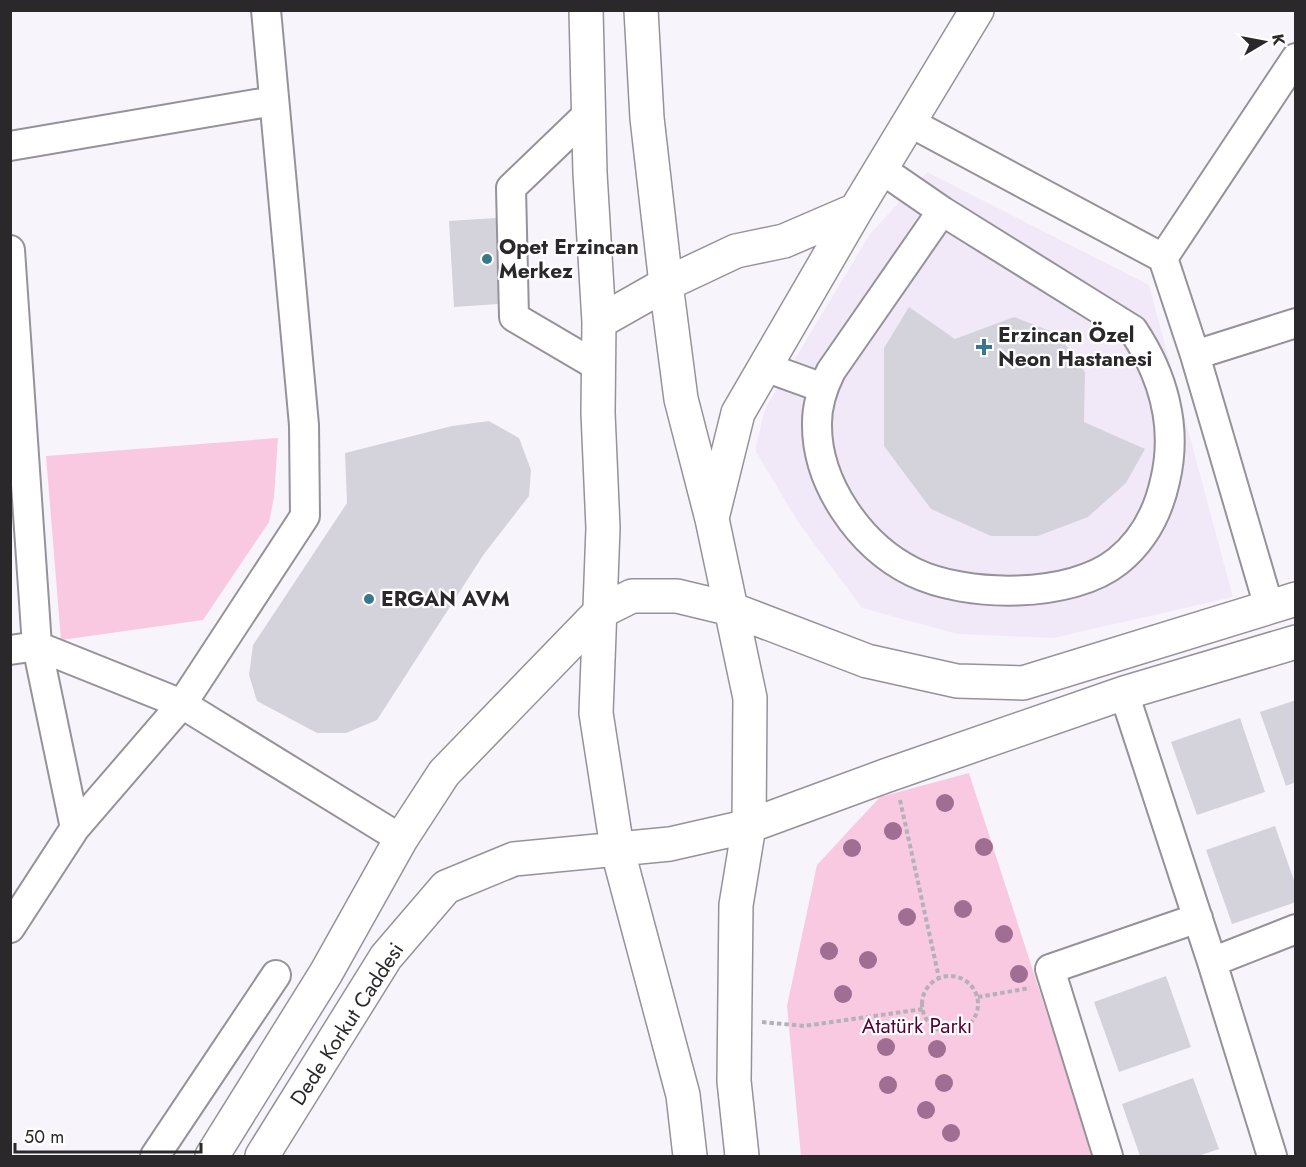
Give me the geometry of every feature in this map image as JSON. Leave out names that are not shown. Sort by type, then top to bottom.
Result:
[{"type":"main road","points":[[586,10],[590,173],[600,322],[598,413],[603,528],[596,713],[617,848],[683,1095],[690,1156]]},
{"type":"main road","points":[[640,10],[647,118],[681,399],[712,519],[750,698],[749,826],[736,905],[734,1081],[742,1156]]},
{"type":"main road","points":[[712,519],[738,413],[856,210],[977,10]]},
{"type":"main road","points":[[600,322],[666,284],[736,251],[784,241],[856,210]]},
{"type":"main road","name":"Dede Korkut Caddesi","points":[[212,1156],[326,973],[400,839],[444,773],[600,612],[632,596],[677,596],[731,609],[867,661],[957,681],[1023,682],[1282,603]]},
{"type":"main road","name":"Dede Korkut Caddesi","points":[[262,1156],[386,957],[446,887],[514,859],[670,844],[749,826],[1124,693],[1296,642]]},
{"type":"street","points":[[10,928],[75,828],[182,705],[305,516],[304,424],[266,10]]},
{"type":"street","points":[[1163,258],[1296,58]]},
{"type":"street","points":[[10,146],[274,101]]},
{"type":"street","points":[[589,113],[511,188],[514,317],[599,367]]},
{"type":"street","points":[[909,122],[1163,258],[1282,603]]},
{"type":"street","points":[[881,169],[942,211],[1133,330],[1145,348],[1159,378],[1167,410],[1170,453],[1160,502],[1150,525],[1140,539],[1117,562],[1087,578],[1027,590],[996,590],[968,587],[914,572],[871,542],[854,522],[832,485],[817,436],[818,406],[823,388],[831,371],[942,211]]},
{"type":"street","points":[[10,250],[24,648],[75,828]]},
{"type":"street","points":[[1195,355],[1296,323]]},
{"type":"street","points":[[765,368],[823,388]]},
{"type":"street","points":[[24,648],[182,705],[400,839]]},
{"type":"street","points":[[1124,693],[1198,918],[1272,1156]]},
{"type":"street","points":[[1108,1156],[1050,969],[1198,918]]},
{"type":"street","points":[[1212,962],[1296,929]]},
{"type":"street","points":[[155,1156],[276,975]]},
{"type":"path","points":[[894,773],[911,842],[939,978]]},
{"type":"path","points":[[946,975],[962,978],[973,987],[978,997],[978,1009],[975,1017],[965,1028],[950,1032],[936,1028],[925,1017],[923,994],[932,982],[939,978],[946,975]]},
{"type":"path","points":[[978,997],[1055,984]]},
{"type":"path","points":[[735,1019],[804,1026],[923,1009]]},
{"type":"shaded area","name":"Erzincan Özel Neon Hastanesi","points":[[927,172],[1149,285],[1233,597],[1053,638],[957,634],[862,608],[798,522],[755,450],[765,409],[870,234]]},
{"type":"green space","points":[[278,438],[274,497],[269,522],[203,620],[61,640],[46,456]]},
{"type":"green space","name":"Atatürk Parkı","points":[[969,773],[1093,1156],[801,1156],[787,1006],[817,865],[880,797]]},
{"type":"building","points":[[523,216],[528,302],[454,307],[449,221]]},
{"type":"building","points":[[909,307],[955,339],[1014,317],[1058,334],[1085,372],[1084,422],[1145,449],[1126,483],[1088,517],[1038,536],[991,536],[931,509],[884,446],[884,348]]},
{"type":"building","name":"ERGAN AVM","points":[[489,421],[519,438],[531,470],[529,496],[484,554],[377,720],[346,733],[317,733],[257,701],[249,675],[253,645],[347,503],[345,453],[452,426]]},
{"type":"building","points":[[1296,700],[1296,782],[1286,786],[1260,712]]},
{"type":"building","points":[[1240,718],[1265,792],[1197,815],[1171,742]]},
{"type":"building","points":[[1275,826],[1296,886],[1296,902],[1232,924],[1206,850]]},
{"type":"building","points":[[1166,976],[1191,1047],[1119,1072],[1094,1002]]},
{"type":"building","points":[[1193,1078],[1219,1149],[1198,1156],[1140,1156],[1122,1104]]},
{"type":"place","name":"Opet Erzincan Merkez","points":[[487,259]]},
{"type":"place","name":"Erzincan Özel Neon Hastanesi","points":[[984,347]]},
{"type":"place","name":"ERGAN AVM","points":[[369,599]]}]
